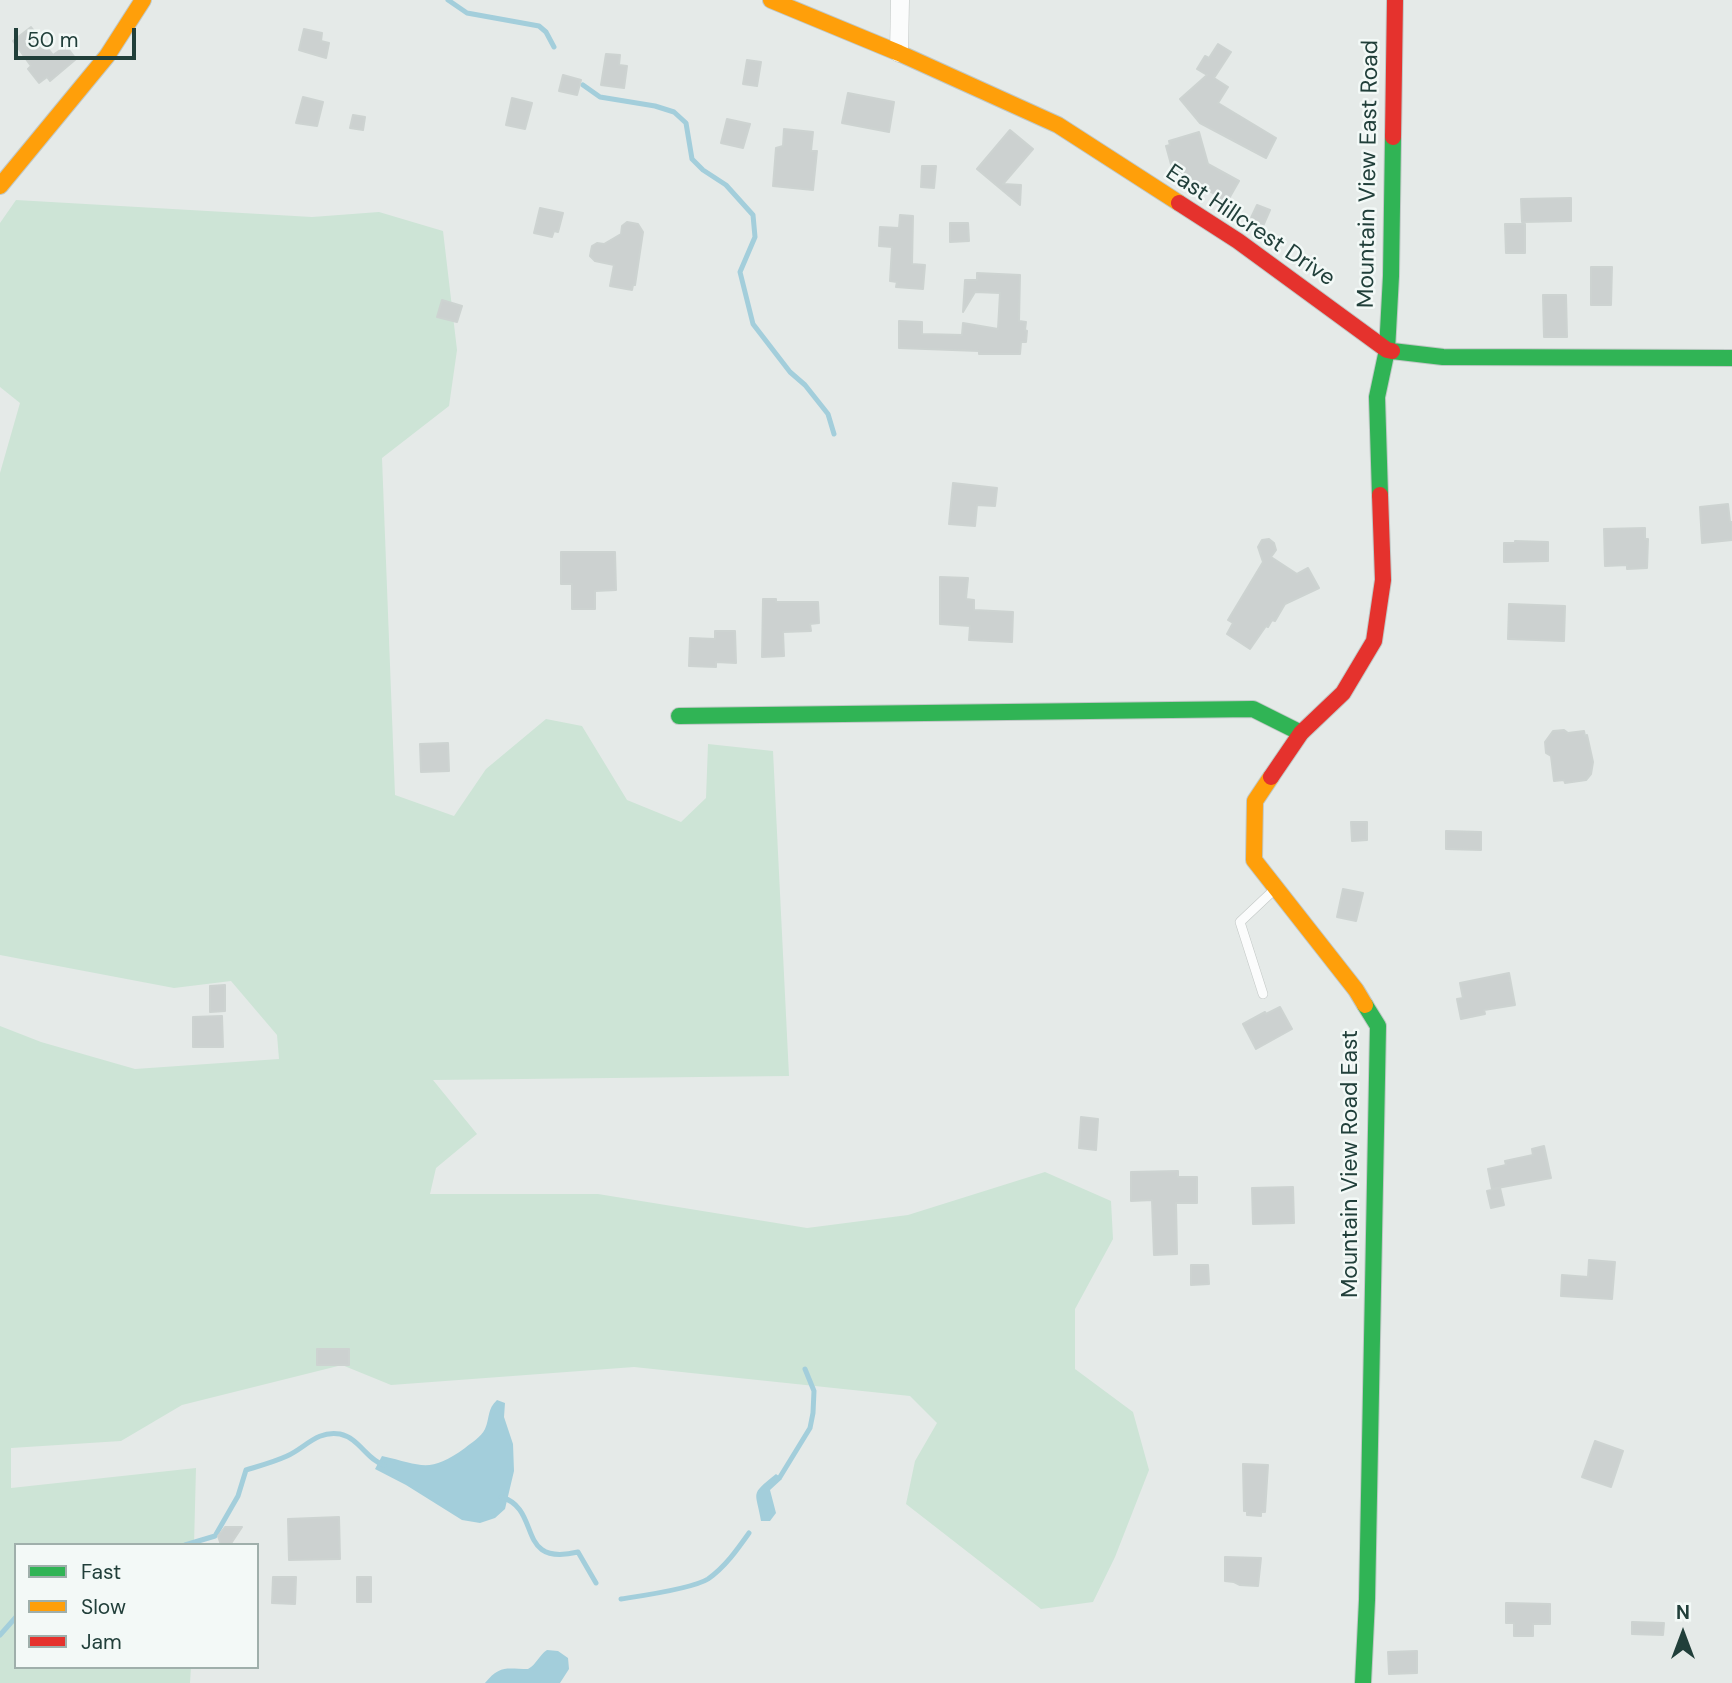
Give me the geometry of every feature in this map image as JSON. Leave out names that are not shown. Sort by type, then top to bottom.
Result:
[{"type":"street","points":[[0,186],[107,56],[143,0]]},
{"type":"street","name":"East Hillcrest Drive","points":[[771,0],[900,53],[1058,125],[1238,241],[1387,350],[1443,357],[1732,358]]},
{"type":"street","points":[[900,0],[900,53]]},
{"type":"street","name":"Mountain View East Road","points":[[1387,350],[1391,276],[1395,0]]},
{"type":"street","name":"Mountain View Road East","points":[[1363,1683],[1378,1026],[1356,990],[1254,860],[1255,801],[1301,733],[1343,693],[1374,641],[1383,580],[1377,397],[1387,350]]},
{"type":"street","points":[[679,716],[1253,709],[1301,733]]},
{"type":"lane","points":[[1263,994],[1240,922],[1275,890]]},
{"type":"green space","points":[[16,200],[312,217],[379,212],[443,231],[457,350],[449,406],[382,458],[395,795],[454,816],[486,769],[546,719],[582,726],[627,800],[681,822],[706,798],[708,744],[773,751],[789,1076],[433,1080],[477,1134],[436,1168],[430,1194],[598,1194],[807,1228],[908,1215],[1045,1172],[1111,1201],[1113,1239],[1075,1309],[1075,1369],[1133,1412],[1149,1470],[1115,1557],[1093,1602],[1041,1609],[906,1504],[915,1461],[937,1423],[910,1396],[634,1367],[391,1385],[342,1365],[182,1405],[121,1441],[11,1448],[11,1488],[196,1468],[194,1543],[14,1543],[14,1669],[191,1669],[190,1683],[0,1683],[0,1026],[41,1042],[135,1069],[279,1059],[277,1035],[231,981],[174,988],[0,955],[0,473],[20,403],[0,387],[0,223]]},
{"type":"water","points":[[497,1400],[505,1403],[504,1417],[513,1444],[514,1471],[505,1509],[495,1518],[480,1523],[462,1520],[375,1469],[382,1456],[425,1465],[453,1456],[483,1432]]},
{"type":"water","points":[[776,1474],[782,1479],[770,1490],[776,1513],[770,1521],[761,1521],[756,1498],[758,1490]]},
{"type":"water","points":[[547,1650],[558,1651],[568,1658],[569,1669],[560,1683],[485,1683],[500,1670],[528,1669]]},
{"type":"building","points":[[31,27],[53,55],[66,46],[76,59],[50,81],[47,77],[39,83],[28,69],[31,66],[13,41]]},
{"type":"building","points":[[304,29],[322,33],[321,41],[329,43],[326,58],[299,50]]},
{"type":"building","points":[[1218,44],[1231,52],[1214,78],[1228,87],[1218,103],[1276,138],[1266,158],[1200,123],[1180,99],[1207,75],[1197,69],[1205,56],[1209,58]]},
{"type":"building","points":[[606,54],[620,55],[619,65],[627,66],[624,88],[601,85]]},
{"type":"building","points":[[747,60],[761,62],[757,86],[743,84]]},
{"type":"building","points":[[563,75],[581,80],[577,95],[559,91]]},
{"type":"building","points":[[848,93],[894,102],[889,132],[842,123]]},
{"type":"building","points":[[303,97],[323,102],[317,126],[296,123]]},
{"type":"building","points":[[512,98],[532,103],[525,129],[506,125]]},
{"type":"building","points":[[353,115],[365,117],[363,130],[350,128]]},
{"type":"building","points":[[727,119],[750,124],[743,148],[721,143]]},
{"type":"building","points":[[784,129],[813,132],[811,151],[817,151],[813,190],[773,186],[776,148],[783,146]]},
{"type":"building","points":[[1010,130],[1033,149],[1003,184],[1021,185],[1020,205],[977,169]]},
{"type":"building","points":[[1199,132],[1208,164],[1239,181],[1227,202],[1187,177],[1185,172],[1178,174],[1176,167],[1172,168],[1166,146],[1170,145],[1169,141]]},
{"type":"building","points":[[922,166],[936,166],[934,188],[921,187]]},
{"type":"building","points":[[1571,198],[1571,221],[1522,222],[1521,199]]},
{"type":"building","points":[[1257,205],[1270,210],[1263,226],[1250,220]]},
{"type":"building","points":[[540,208],[563,213],[558,232],[554,231],[552,237],[534,233]]},
{"type":"building","points":[[900,215],[913,216],[912,264],[925,265],[923,289],[896,287],[897,282],[890,281],[892,247],[879,246],[880,227],[899,228]]},
{"type":"building","points":[[627,222],[638,224],[643,232],[632,290],[610,286],[614,265],[595,261],[590,256],[592,246],[597,243],[604,244],[621,234],[622,226]]},
{"type":"building","points":[[950,223],[968,223],[969,241],[950,242]]},
{"type":"building","points":[[1505,224],[1525,224],[1525,253],[1506,253]]},
{"type":"building","points":[[1591,267],[1612,267],[1611,305],[1591,305]]},
{"type":"building","points":[[977,273],[1020,275],[1019,321],[1026,322],[1027,331],[1026,342],[1021,342],[1020,354],[899,348],[899,321],[922,322],[922,334],[962,335],[963,323],[998,329],[1000,293],[975,292],[963,312],[965,280],[977,280]]},
{"type":"building","points":[[1543,295],[1566,295],[1567,337],[1544,337]]},
{"type":"building","points":[[442,300],[462,306],[457,322],[437,317]]},
{"type":"building","points":[[953,483],[997,488],[995,506],[977,505],[975,526],[949,524]]},
{"type":"building","points":[[1728,504],[1732,540],[1702,543],[1700,507]]},
{"type":"building","points":[[1645,528],[1645,539],[1648,539],[1647,568],[1605,566],[1604,529]]},
{"type":"building","points":[[1269,539],[1276,550],[1271,557],[1297,574],[1308,568],[1319,588],[1285,604],[1275,621],[1272,620],[1268,627],[1266,626],[1250,649],[1227,634],[1233,623],[1228,620],[1263,562],[1258,547],[1262,540]]},
{"type":"building","points":[[1548,542],[1548,561],[1504,562],[1504,543]]},
{"type":"building","points":[[561,552],[615,552],[616,590],[595,591],[595,609],[572,609],[572,584],[561,584]]},
{"type":"building","points":[[940,577],[968,578],[966,599],[974,600],[974,610],[1013,612],[1012,642],[969,640],[970,626],[940,624]]},
{"type":"building","points":[[763,599],[776,599],[776,602],[818,602],[819,623],[810,624],[811,631],[783,632],[784,656],[762,657]]},
{"type":"building","points":[[1509,604],[1565,606],[1564,641],[1508,639]]},
{"type":"building","points":[[715,631],[735,631],[736,663],[716,662],[716,667],[689,666],[690,638],[715,639]]},
{"type":"building","points":[[1564,730],[1568,733],[1584,731],[1585,736],[1587,735],[1593,762],[1591,774],[1586,780],[1565,783],[1564,780],[1554,781],[1551,756],[1546,753],[1545,742],[1553,731]]},
{"type":"building","points":[[448,743],[449,771],[421,772],[420,744]]},
{"type":"building","points":[[1351,822],[1367,822],[1367,840],[1352,841]]},
{"type":"building","points":[[1446,831],[1481,832],[1481,850],[1446,849]]},
{"type":"building","points":[[1343,889],[1363,893],[1356,921],[1337,917]]},
{"type":"building","points":[[1509,973],[1515,1005],[1484,1010],[1485,1014],[1461,1019],[1457,999],[1463,998],[1460,983]]},
{"type":"building","points":[[225,985],[225,1011],[210,1012],[210,986]]},
{"type":"building","points":[[1280,1007],[1292,1029],[1256,1049],[1243,1024]]},
{"type":"building","points":[[222,1016],[223,1047],[193,1047],[193,1017]]},
{"type":"building","points":[[1081,1117],[1098,1119],[1096,1150],[1079,1148]]},
{"type":"building","points":[[1544,1146],[1551,1178],[1492,1189],[1488,1169],[1506,1165],[1505,1161],[1533,1155],[1532,1149]]},
{"type":"building","points":[[1178,1171],[1178,1177],[1197,1177],[1197,1203],[1176,1203],[1177,1254],[1154,1255],[1152,1200],[1131,1201],[1131,1172]]},
{"type":"building","points":[[1293,1187],[1294,1223],[1253,1224],[1252,1188]]},
{"type":"building","points":[[1500,1188],[1504,1205],[1491,1208],[1487,1191]]},
{"type":"building","points":[[1589,1260],[1615,1262],[1612,1299],[1561,1296],[1562,1275],[1588,1277]]},
{"type":"building","points":[[1191,1265],[1208,1265],[1209,1284],[1191,1285]]},
{"type":"building","points":[[317,1349],[349,1349],[349,1365],[317,1365]]},
{"type":"building","points":[[1595,1441],[1623,1451],[1611,1487],[1582,1477]]},
{"type":"building","points":[[1243,1464],[1268,1465],[1265,1512],[1261,1512],[1261,1516],[1247,1515],[1247,1511],[1244,1511]]},
{"type":"building","points":[[339,1517],[340,1559],[289,1560],[288,1519]]},
{"type":"building","points":[[225,1527],[242,1527],[231,1543],[220,1543],[218,1536]]},
{"type":"building","points":[[1225,1557],[1261,1558],[1258,1586],[1225,1581]]},
{"type":"building","points":[[273,1577],[296,1577],[295,1604],[272,1603]]},
{"type":"building","points":[[357,1577],[371,1577],[371,1602],[357,1602]]},
{"type":"building","points":[[1506,1603],[1550,1604],[1550,1624],[1533,1624],[1533,1636],[1514,1636],[1514,1623],[1506,1623]]},
{"type":"building","points":[[1632,1622],[1664,1623],[1663,1635],[1632,1634]]},
{"type":"building","points":[[1417,1651],[1417,1673],[1389,1674],[1388,1652]]},
{"type":"waterway","points":[[448,0],[467,13],[539,26],[546,32],[554,47]]},
{"type":"waterway","points":[[583,85],[600,97],[655,106],[674,112],[686,123],[692,159],[726,185],[753,215],[755,237],[740,272],[753,324],[790,372],[805,385],[828,414],[834,434]]},
{"type":"waterway","points":[[776,1479],[780,1477],[810,1428],[814,1391],[805,1369]]},
{"type":"waterway","points":[[192,1543],[215,1536],[238,1496],[246,1470],[287,1456],[318,1437],[332,1433],[347,1436],[384,1465]]},
{"type":"waterway","points":[[501,1497],[514,1503],[522,1513],[531,1535],[545,1551],[558,1554],[578,1552],[596,1583]]},
{"type":"waterway","points":[[621,1599],[678,1589],[708,1579],[725,1564],[749,1533]]},
{"type":"waterway","points":[[0,1635],[14,1619]]},
{"type":"traffic: fast","points":[[1380,495],[1377,397],[1387,350],[1393,137]]},
{"type":"traffic: fast","points":[[1392,351],[1443,357],[1732,358]]},
{"type":"traffic: fast","points":[[679,716],[1253,709],[1301,733]]},
{"type":"traffic: fast","points":[[1363,1683],[1367,1600],[1378,1026],[1365,1005]]},
{"type":"traffic: slow","points":[[0,186],[107,56],[143,0]]},
{"type":"traffic: slow","points":[[771,0],[899,53],[1058,125],[1179,203]]},
{"type":"traffic: slow","points":[[1271,777],[1255,801],[1254,860],[1365,1005]]},
{"type":"traffic: jam","points":[[1393,137],[1395,0]]},
{"type":"traffic: jam","points":[[1179,203],[1238,241],[1392,351]]},
{"type":"traffic: jam","points":[[1271,777],[1301,733],[1343,693],[1374,641],[1383,580],[1380,495]]}]
